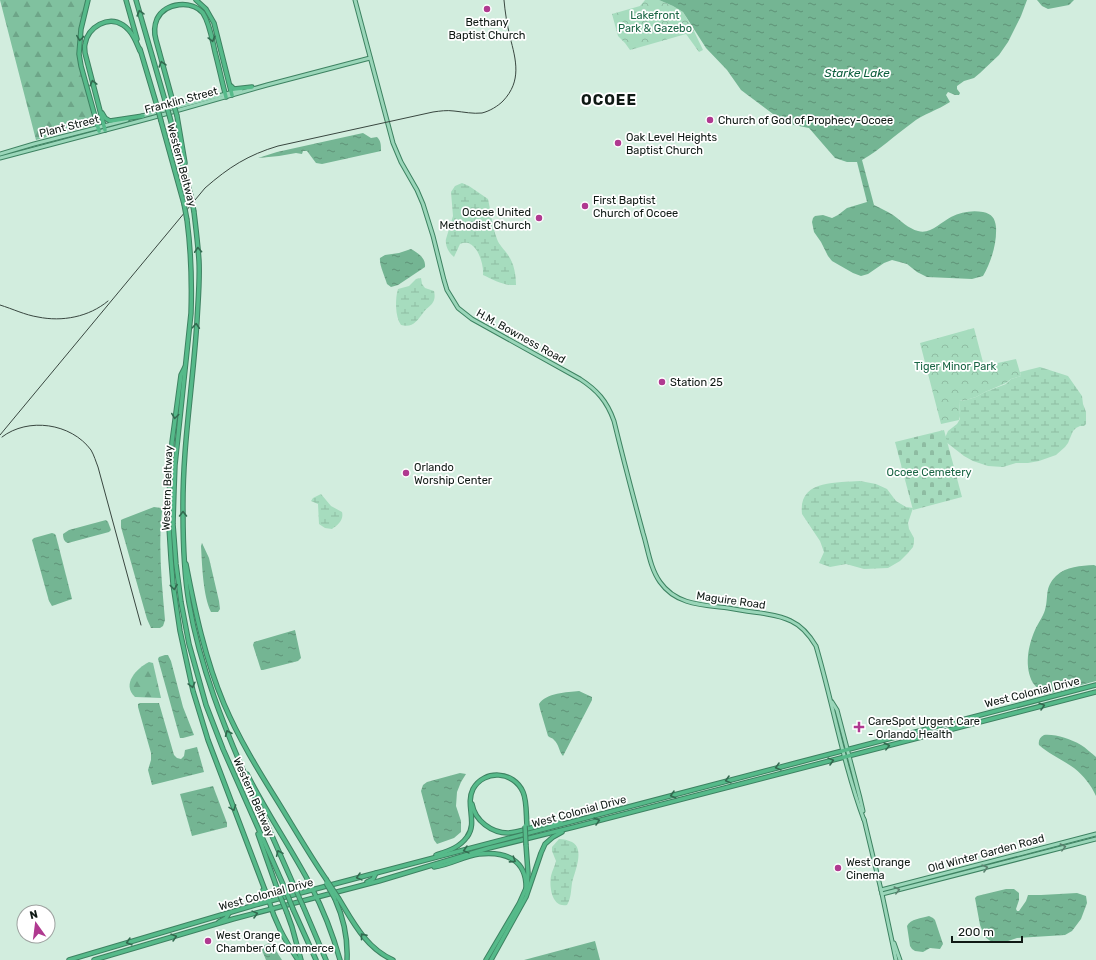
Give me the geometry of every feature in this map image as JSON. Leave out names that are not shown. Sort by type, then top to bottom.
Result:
[{"type":"highway","points":[[88,0],[81,29],[79,54],[80,66],[98,130]]},
{"type":"highway","name":"Western Beltway","points":[[126,0],[161,120],[187,220],[192,292],[175,465],[173,511],[176,564],[186,631],[206,705],[223,749],[316,960]]},
{"type":"highway","name":"Western Beltway","points":[[136,0],[191,196],[199,262],[199,288],[194,363],[183,491],[184,553],[187,590],[194,630],[215,701],[232,744],[326,960]]},
{"type":"highway","points":[[196,0],[206,9],[214,23],[232,94]]},
{"type":"highway","points":[[188,184],[177,116],[154,31],[157,18],[165,10],[175,4],[191,4],[202,12],[208,24],[226,95]]},
{"type":"highway","points":[[104,128],[84,45],[87,38],[91,31],[98,25],[104,22],[114,21],[122,24],[128,29],[134,37],[140,51]]},
{"type":"highway","points":[[229,85],[234,89],[252,87]]},
{"type":"highway","points":[[99,109],[105,118],[110,120],[143,116]]},
{"type":"highway","points":[[186,364],[181,376],[172,442],[168,497],[171,559],[180,632],[193,691],[208,740],[277,926],[300,960]]},
{"type":"highway","points":[[184,553],[203,642],[214,678],[234,727],[260,774],[337,899],[367,941],[375,949],[393,960]]},
{"type":"highway","name":"West Colonial Drive","points":[[69,960],[256,905],[1096,685]]},
{"type":"highway","name":"West Colonial Drive","points":[[94,960],[211,926],[379,881],[489,848],[1096,692]]},
{"type":"highway","points":[[232,744],[262,801],[313,890],[328,925],[340,960]]},
{"type":"highway","points":[[780,774],[796,763]]},
{"type":"highway","points":[[379,881],[384,873],[444,852],[461,844],[471,829],[470,803],[471,794],[474,788],[484,778],[490,776],[496,775],[509,777],[518,784],[524,796],[528,881],[519,904],[486,960]]},
{"type":"highway","points":[[526,826],[522,797],[520,790],[514,783],[504,778],[495,777],[487,779],[479,785],[474,792],[472,799],[473,810],[482,822],[494,830],[510,832],[548,824],[572,822]]},
{"type":"highway","points":[[711,785],[712,791]]},
{"type":"highway","points":[[255,823],[257,833],[292,928],[300,954],[300,960]]},
{"type":"highway","points":[[491,960],[526,897],[545,844],[556,835],[574,827]]},
{"type":"highway","points":[[527,845],[531,873],[530,884]]},
{"type":"highway","points":[[421,869],[439,866],[480,854],[499,854],[514,860],[521,867],[525,877],[526,889]]},
{"type":"highway","points":[[360,885],[371,880],[376,873]]},
{"type":"highway","points":[[256,905],[262,899],[263,886]]},
{"type":"highway","points":[[337,899],[346,932],[347,960]]},
{"type":"highway","points":[[211,926],[226,918],[229,913]]},
{"type":"highway","points":[[158,941],[164,933]]},
{"type":"highway","points":[[143,946],[153,940],[158,934]]},
{"type":"main road","name":"H.M. Bowness Road","points":[[354,0],[393,143],[401,162],[423,204],[444,280],[452,299],[458,308],[472,319],[580,379],[591,386],[598,393],[607,405],[614,421],[636,508]]},
{"type":"main road","name":"Franklin Street","points":[[104,128],[370,58]]},
{"type":"main road","name":"Franklin Street","points":[[232,94],[252,87],[267,85]]},
{"type":"main road","name":"Franklin Street","points":[[143,116],[159,114]]},
{"type":"main road","name":"Plant Street","points":[[0,158],[143,116]]},
{"type":"main road","name":"Plant Street","points":[[0,154],[98,130]]},
{"type":"main road","name":"Maguire Road","points":[[636,508],[654,572],[660,582],[676,598],[698,605],[778,616],[796,624],[812,639],[816,646],[831,700],[837,710],[845,750],[860,798],[897,958]]},
{"type":"main road","name":"Old Winter Garden Road","points":[[881,890],[1096,834]]},
{"type":"main road","name":"Old Winter Garden Road","points":[[882,894],[1096,839]]},
{"type":"green space","points":[[0,0],[88,0],[79,40],[81,66],[96,124],[36,140]]},
{"type":"green space","name":"Lakefront Park & Gazebo","points":[[645,0],[659,0],[683,12],[703,50],[699,52],[686,34],[630,50],[618,36],[612,14],[640,6]]},
{"type":"green space","points":[[462,183],[488,199],[495,234],[499,243],[512,262],[516,285],[503,284],[483,275],[482,262],[476,249],[469,243],[460,244],[454,257],[450,253],[446,244],[446,239],[453,216],[451,192],[455,186]]},
{"type":"green space","points":[[421,278],[422,284],[425,288],[434,291],[435,295],[433,302],[412,325],[401,325],[396,307],[398,289],[409,286],[416,279]]},
{"type":"green space","name":"Tiger Minor Park","points":[[974,328],[984,366],[1016,359],[1021,376],[1011,379],[1006,383],[976,397],[959,401],[959,420],[941,424],[920,343]]},
{"type":"green space","points":[[1040,367],[1068,376],[1082,396],[1086,412],[1086,424],[1076,428],[1073,431],[1068,443],[1056,455],[1028,463],[1016,463],[1003,467],[988,466],[964,456],[946,442],[945,438],[948,431],[957,424],[960,419],[959,401],[976,397],[1006,384],[1011,379],[1021,376],[1020,372]]},
{"type":"green space","name":"Ocoee Cemetery","points":[[944,430],[962,497],[913,510],[895,442]]},
{"type":"green space","points":[[860,481],[876,484],[887,489],[896,501],[906,507],[913,508],[908,523],[909,529],[914,538],[913,547],[900,561],[888,568],[864,569],[846,564],[830,567],[819,563],[824,552],[820,541],[802,514],[802,503],[806,494],[821,485]]},
{"type":"green space","points":[[321,494],[331,506],[342,512],[341,520],[332,529],[325,528],[319,524],[318,504],[311,501],[313,498]]},
{"type":"green space","points":[[149,662],[153,663],[161,698],[135,697],[131,692],[130,682],[132,677],[140,668]]},
{"type":"green space","points":[[559,839],[572,842],[576,845],[579,855],[567,905],[558,903],[551,891],[551,876],[556,861],[552,847]]},
{"type":"water","name":"Starke Lake","points":[[659,0],[1027,0],[1008,42],[999,55],[974,78],[964,81],[957,86],[960,93],[959,95],[948,92],[946,95],[950,102],[916,120],[875,152],[862,160],[874,205],[915,230],[922,232],[931,230],[951,217],[967,212],[975,211],[989,214],[995,221],[996,240],[989,265],[983,276],[972,279],[927,277],[917,272],[907,264],[892,260],[884,263],[868,274],[861,276],[832,261],[814,232],[812,222],[813,218],[815,216],[823,215],[832,218],[847,208],[867,202],[857,162],[847,162],[835,158],[809,128],[794,125],[773,114],[741,90],[727,70],[706,48],[683,12]]},
{"type":"water","points":[[1037,0],[1074,0],[1069,5],[1048,9],[1042,6]]},
{"type":"water","points":[[363,133],[371,138],[377,137],[380,143],[381,151],[322,164],[316,163],[307,151],[303,151],[302,154],[296,153],[258,158],[277,152]]},
{"type":"water","points":[[411,249],[423,258],[425,267],[398,285],[391,287],[387,284],[381,267],[380,258],[385,255]]},
{"type":"water","points":[[154,507],[161,508],[162,511],[160,552],[165,620],[163,626],[160,628],[151,628],[147,619],[121,527],[121,520]]},
{"type":"water","points":[[106,520],[111,530],[109,532],[68,543],[64,540],[63,534],[69,530]]},
{"type":"water","points":[[52,533],[56,536],[72,599],[52,606],[49,601],[32,540],[34,538]]},
{"type":"water","points":[[202,543],[209,558],[219,601],[220,609],[218,612],[211,612],[206,597],[202,571]]},
{"type":"water","points":[[1096,566],[1096,681],[1044,695],[1033,683],[1030,677],[1028,656],[1036,627],[1045,610],[1048,588],[1052,580],[1064,570],[1074,567]]},
{"type":"water","points":[[295,630],[301,658],[298,661],[261,670],[253,645],[254,642]]},
{"type":"water","points":[[168,655],[171,661],[183,707],[194,735],[180,738],[158,659],[159,657]]},
{"type":"water","points":[[579,691],[592,697],[592,700],[563,756],[556,742],[548,736],[539,704],[542,700],[552,695]]},
{"type":"water","points":[[159,703],[174,755],[181,759],[184,756],[185,750],[197,747],[204,772],[152,785],[148,770],[151,760],[151,753],[138,707],[138,704]]},
{"type":"water","points":[[1044,735],[1063,737],[1083,746],[1096,757],[1096,796],[1087,781],[1078,771],[1039,745],[1041,737]]},
{"type":"water","points":[[460,773],[466,774],[457,792],[456,806],[461,821],[461,832],[454,838],[437,844],[434,840],[421,791],[423,785],[427,782]]},
{"type":"water","points":[[213,786],[227,823],[227,827],[192,836],[180,794]]},
{"type":"water","points":[[1006,889],[1014,889],[1019,893],[1019,900],[1016,909],[1017,911],[1019,911],[1026,901],[1028,895],[1077,893],[1086,896],[1087,903],[1081,919],[1072,931],[1065,935],[1017,938],[1002,943],[993,943],[985,937],[980,925],[975,898],[977,896]]},
{"type":"water","points":[[929,916],[935,920],[943,944],[940,949],[930,948],[923,952],[915,951],[910,946],[907,926],[913,920]]},
{"type":"water","points":[[595,941],[600,960],[524,960]]},
{"type":"water","points":[[271,943],[282,960],[266,960],[261,948]]},
{"type":"railway","points":[[0,435],[205,188],[239,162],[257,153],[278,146],[433,112],[449,111],[482,113],[491,110],[501,103],[513,86],[516,70],[504,0]]},
{"type":"railway","points":[[0,305],[33,316],[56,319],[75,317],[84,314],[108,301]]},
{"type":"railway","points":[[2,437],[12,431],[24,427],[36,425],[49,426],[72,434],[91,450],[98,467],[141,625]]},
{"type":"place","name":"Bethany Baptist Church","points":[[487,9]]},
{"type":"place","name":"Church of God of Prophecy-Ocoee","points":[[710,120]]},
{"type":"place","name":"Oak Level Heights Baptist Church","points":[[618,143]]},
{"type":"place","name":"First Baptist Church of Ocoee","points":[[585,206]]},
{"type":"place","name":"Ocoee United Methodist Church","points":[[539,218]]},
{"type":"place","name":"Station 25","points":[[662,382]]},
{"type":"place","name":"Orlando Worship Center","points":[[406,473]]},
{"type":"place","name":"CareSpot Urgent Care - Orlando Health","points":[[859,727]]},
{"type":"place","name":"West Orange Cinema","points":[[838,868]]},
{"type":"place","name":"West Orange Chamber of Commerce","points":[[208,941]]},
{"type":"district","name":"OCOEE","points":[[609,100]]}]
